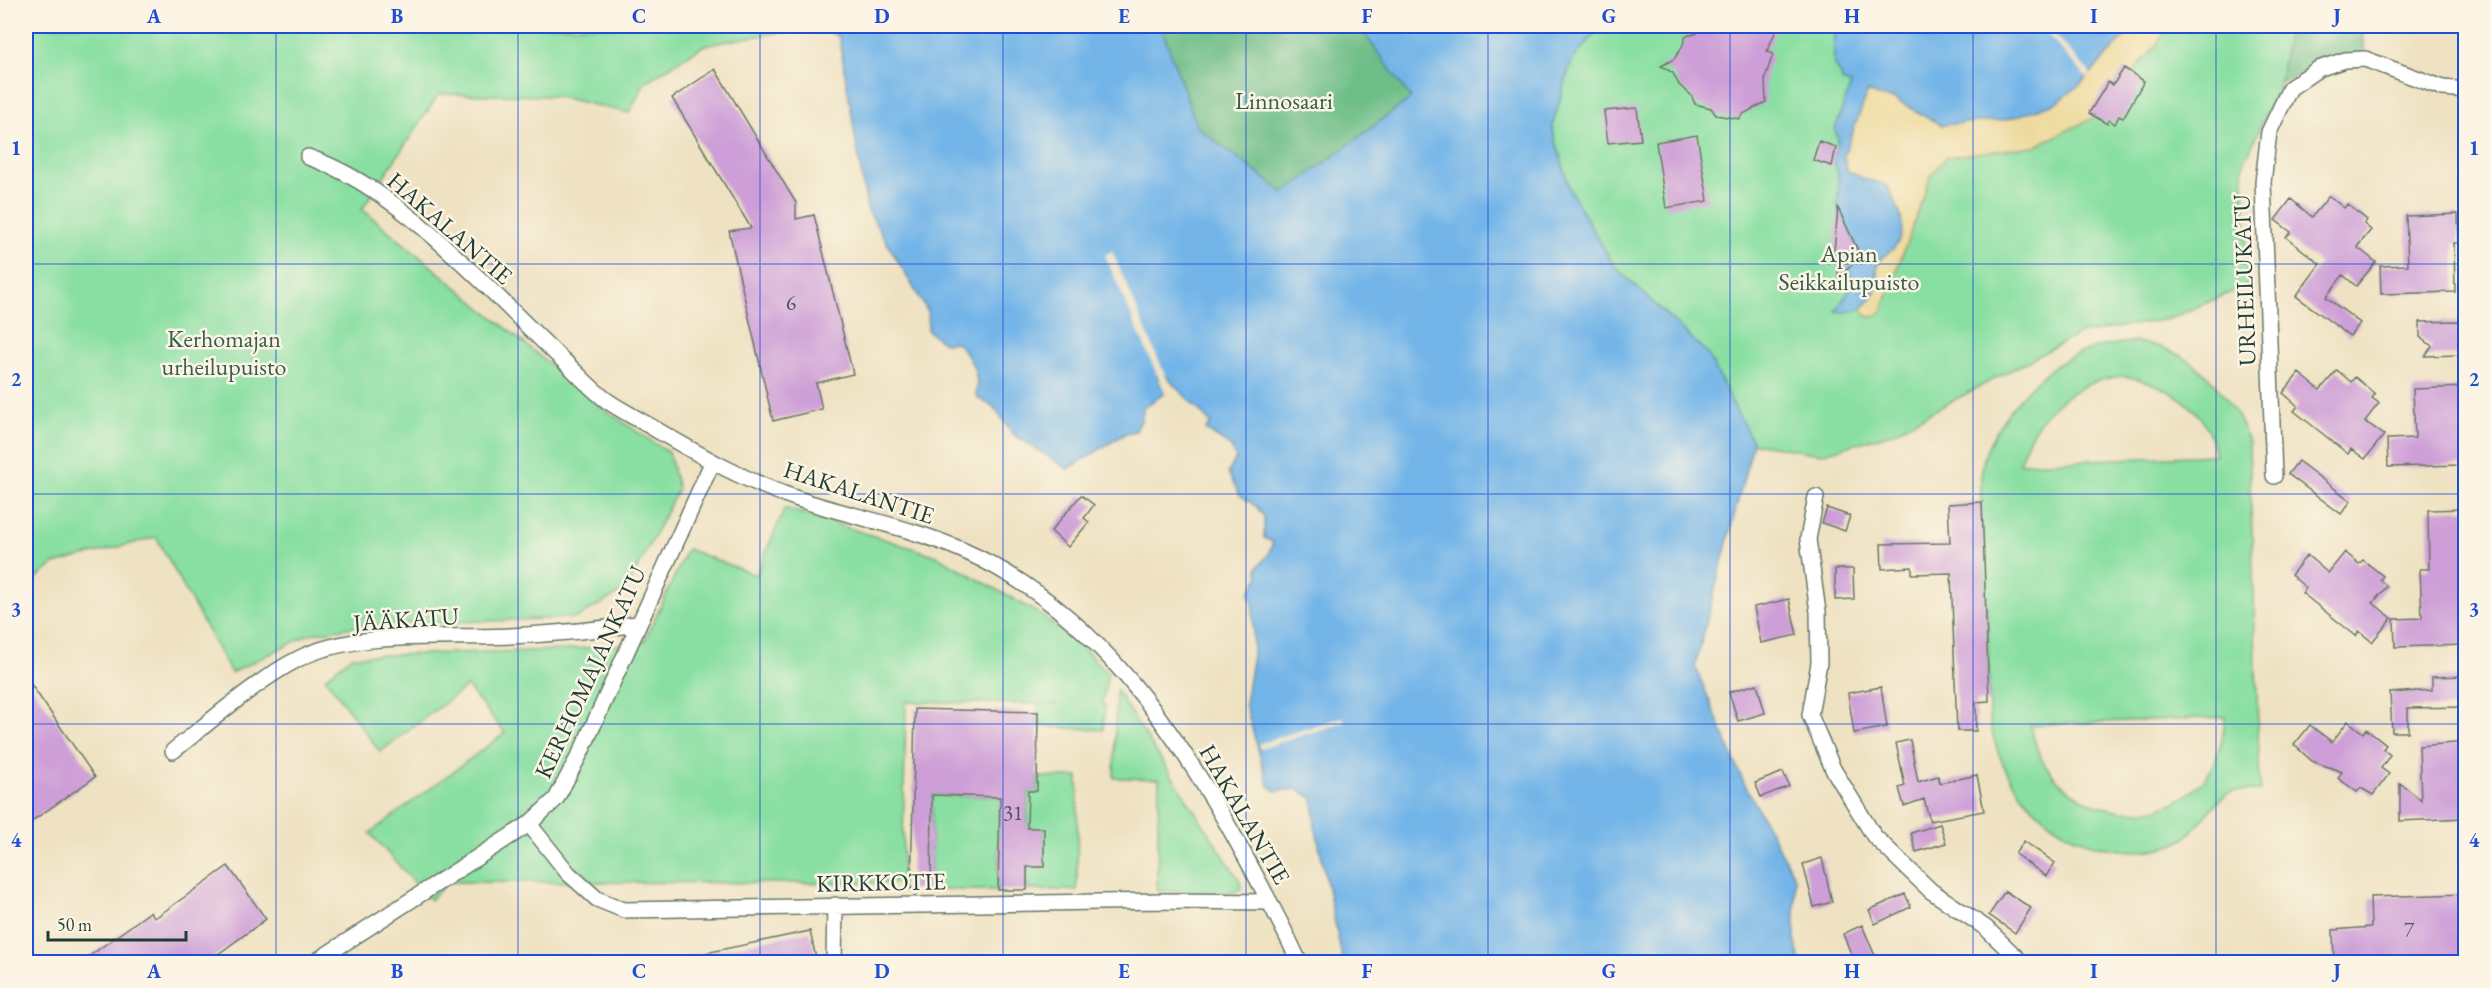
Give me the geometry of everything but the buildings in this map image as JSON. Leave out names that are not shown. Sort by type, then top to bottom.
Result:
[{"type":"street","name":"URHEILUKATU","points":[[2274,476],[2263,182],[2269,132],[2290,87],[2318,69],[2345,60],[2365,59],[2443,88],[2466,90]]},
{"type":"street","name":"HAKALANTIE","points":[[308,157],[330,164],[373,189],[435,238],[608,401],[712,463],[798,499],[910,531],[961,549],[997,567],[1064,613],[1121,670],[1160,717],[1214,798],[1270,902],[1299,963]]},
{"type":"street","name":"KERHOMAJANKATU","points":[[315,963],[529,824],[556,799],[582,750],[637,624],[712,463]]},
{"type":"street","points":[[1816,497],[1808,539],[1818,612],[1819,663],[1810,715],[1833,770],[1874,836],[1931,891],[1986,928],[2021,963]]},
{"type":"street","name":"JÄÄKATU","points":[[173,751],[255,688],[298,659],[320,651],[367,640],[512,636],[637,624]]},
{"type":"street","name":"KIRKKOTIE","points":[[529,824],[568,873],[597,899],[624,910],[835,905],[1270,902]]},
{"type":"street","points":[[834,963],[835,905]]},
{"type":"green space","name":"Kerhomajan urheilupuisto","points":[[26,26],[801,26],[805,28],[705,45],[645,82],[629,113],[555,96],[439,94],[362,209],[605,410],[669,453],[678,489],[627,589],[576,618],[366,625],[310,634],[231,673],[156,537],[54,564],[26,587]]},
{"type":"green space","name":"Linnosaari","points":[[1161,26],[1359,26],[1411,98],[1284,193],[1197,127]]},
{"type":"green space","name":"Apian Seikkailupuisto","points":[[1601,26],[1834,26],[1834,66],[1841,74],[1842,81],[1868,90],[2058,102],[2134,26],[2288,26],[2280,82],[2243,166],[2248,285],[2169,319],[2079,334],[1892,433],[1821,454],[1753,443],[1707,353],[1614,266],[1570,190],[1552,127],[1571,62]]},
{"type":"green space","points":[[2288,26],[2363,26],[2365,59],[2345,60],[2280,82]]},
{"type":"green space","points":[[2132,342],[2154,345],[2176,353],[2190,362],[2216,385],[2235,413],[2249,444],[2260,791],[2235,791],[2225,795],[2184,839],[2169,846],[2142,851],[2095,845],[2071,836],[2031,806],[2003,764],[1994,740],[1989,714],[1989,647],[1981,497],[1984,458],[1993,436],[2006,416],[2040,377],[2067,359],[2114,344]],"holes":[[[2124,376],[2160,387],[2192,408],[2207,428],[2215,455],[2020,463],[2034,430],[2058,403],[2088,385]],[[2225,717],[2219,751],[2203,781],[2185,796],[2165,806],[2144,811],[2122,811],[2101,806],[2080,797],[2062,785],[2044,763],[2030,725]]]},
{"type":"green space","points":[[785,508],[937,556],[1040,614],[1084,649],[1108,673],[1102,705],[1105,706],[1103,730],[1038,726],[1038,704],[1057,704],[906,702],[902,883],[448,882],[430,900],[370,833],[505,733],[467,686],[380,752],[325,678],[352,656],[564,650],[644,642],[687,549],[756,575]]},
{"type":"green space","points":[[1116,690],[1240,881],[1241,889],[1231,893],[1157,891],[1159,779],[1114,778]]},
{"type":"green space","points":[[1038,777],[1078,777],[1077,890],[1027,890],[1027,867],[1044,867],[1044,829],[1027,828],[1028,791],[1037,791]]},
{"type":"green space","points":[[932,795],[1000,797],[998,890],[931,890]]},
{"type":"sand","points":[[2134,26],[2168,26],[2156,46],[2093,118],[2035,146],[1946,157],[1931,176],[1882,311],[1875,316],[1868,317],[1862,309],[1873,295],[1877,284],[1877,268],[1882,257],[1886,185],[1862,178],[1846,170],[1844,155],[1868,90],[1878,96],[1895,99],[1941,125],[2081,84]]},
{"type":"water","points":[[819,26],[1161,26],[1197,127],[1284,193],[1411,98],[1359,26],[1601,26],[1571,62],[1552,127],[1570,190],[1614,266],[1707,353],[1753,443],[1695,666],[1743,781],[1795,878],[1795,939],[1800,962],[1343,962],[1315,825],[1313,798],[1297,789],[1275,791],[1268,784],[1245,704],[1253,654],[1253,602],[1249,594],[1259,577],[1257,568],[1268,555],[1273,542],[1264,538],[1264,517],[1257,507],[1240,495],[1228,473],[1236,458],[1230,446],[1206,430],[1211,423],[1165,375],[1157,376],[1165,393],[1143,408],[1142,418],[1136,431],[1126,433],[1068,469],[1014,435],[993,406],[979,399],[976,394],[977,379],[973,365],[961,347],[956,342],[944,343],[928,331],[928,312],[867,209],[839,37]]},
{"type":"water","points":[[1834,26],[2134,26],[2081,84],[2058,102],[2006,120],[1941,125],[1895,99],[1878,96],[1868,91],[1844,155],[1846,170],[1862,178],[1886,185],[1898,208],[1902,225],[1899,242],[1878,262],[1877,284],[1872,298],[1857,310],[1844,312],[1836,311],[1850,289],[1850,266],[1861,256],[1838,209],[1838,172],[1833,161],[1838,140],[1835,129],[1851,84],[1842,81],[1841,74],[1834,66]]},
{"type":"pier","points":[[2030,26],[2046,26],[2091,74],[2087,78],[2041,27],[2035,31]]},
{"type":"pier","points":[[1112,251],[1168,382],[1161,378],[1167,391],[1165,393],[1105,255]]},
{"type":"pier","points":[[1343,717],[1344,722],[1260,749],[1258,744]]}]
